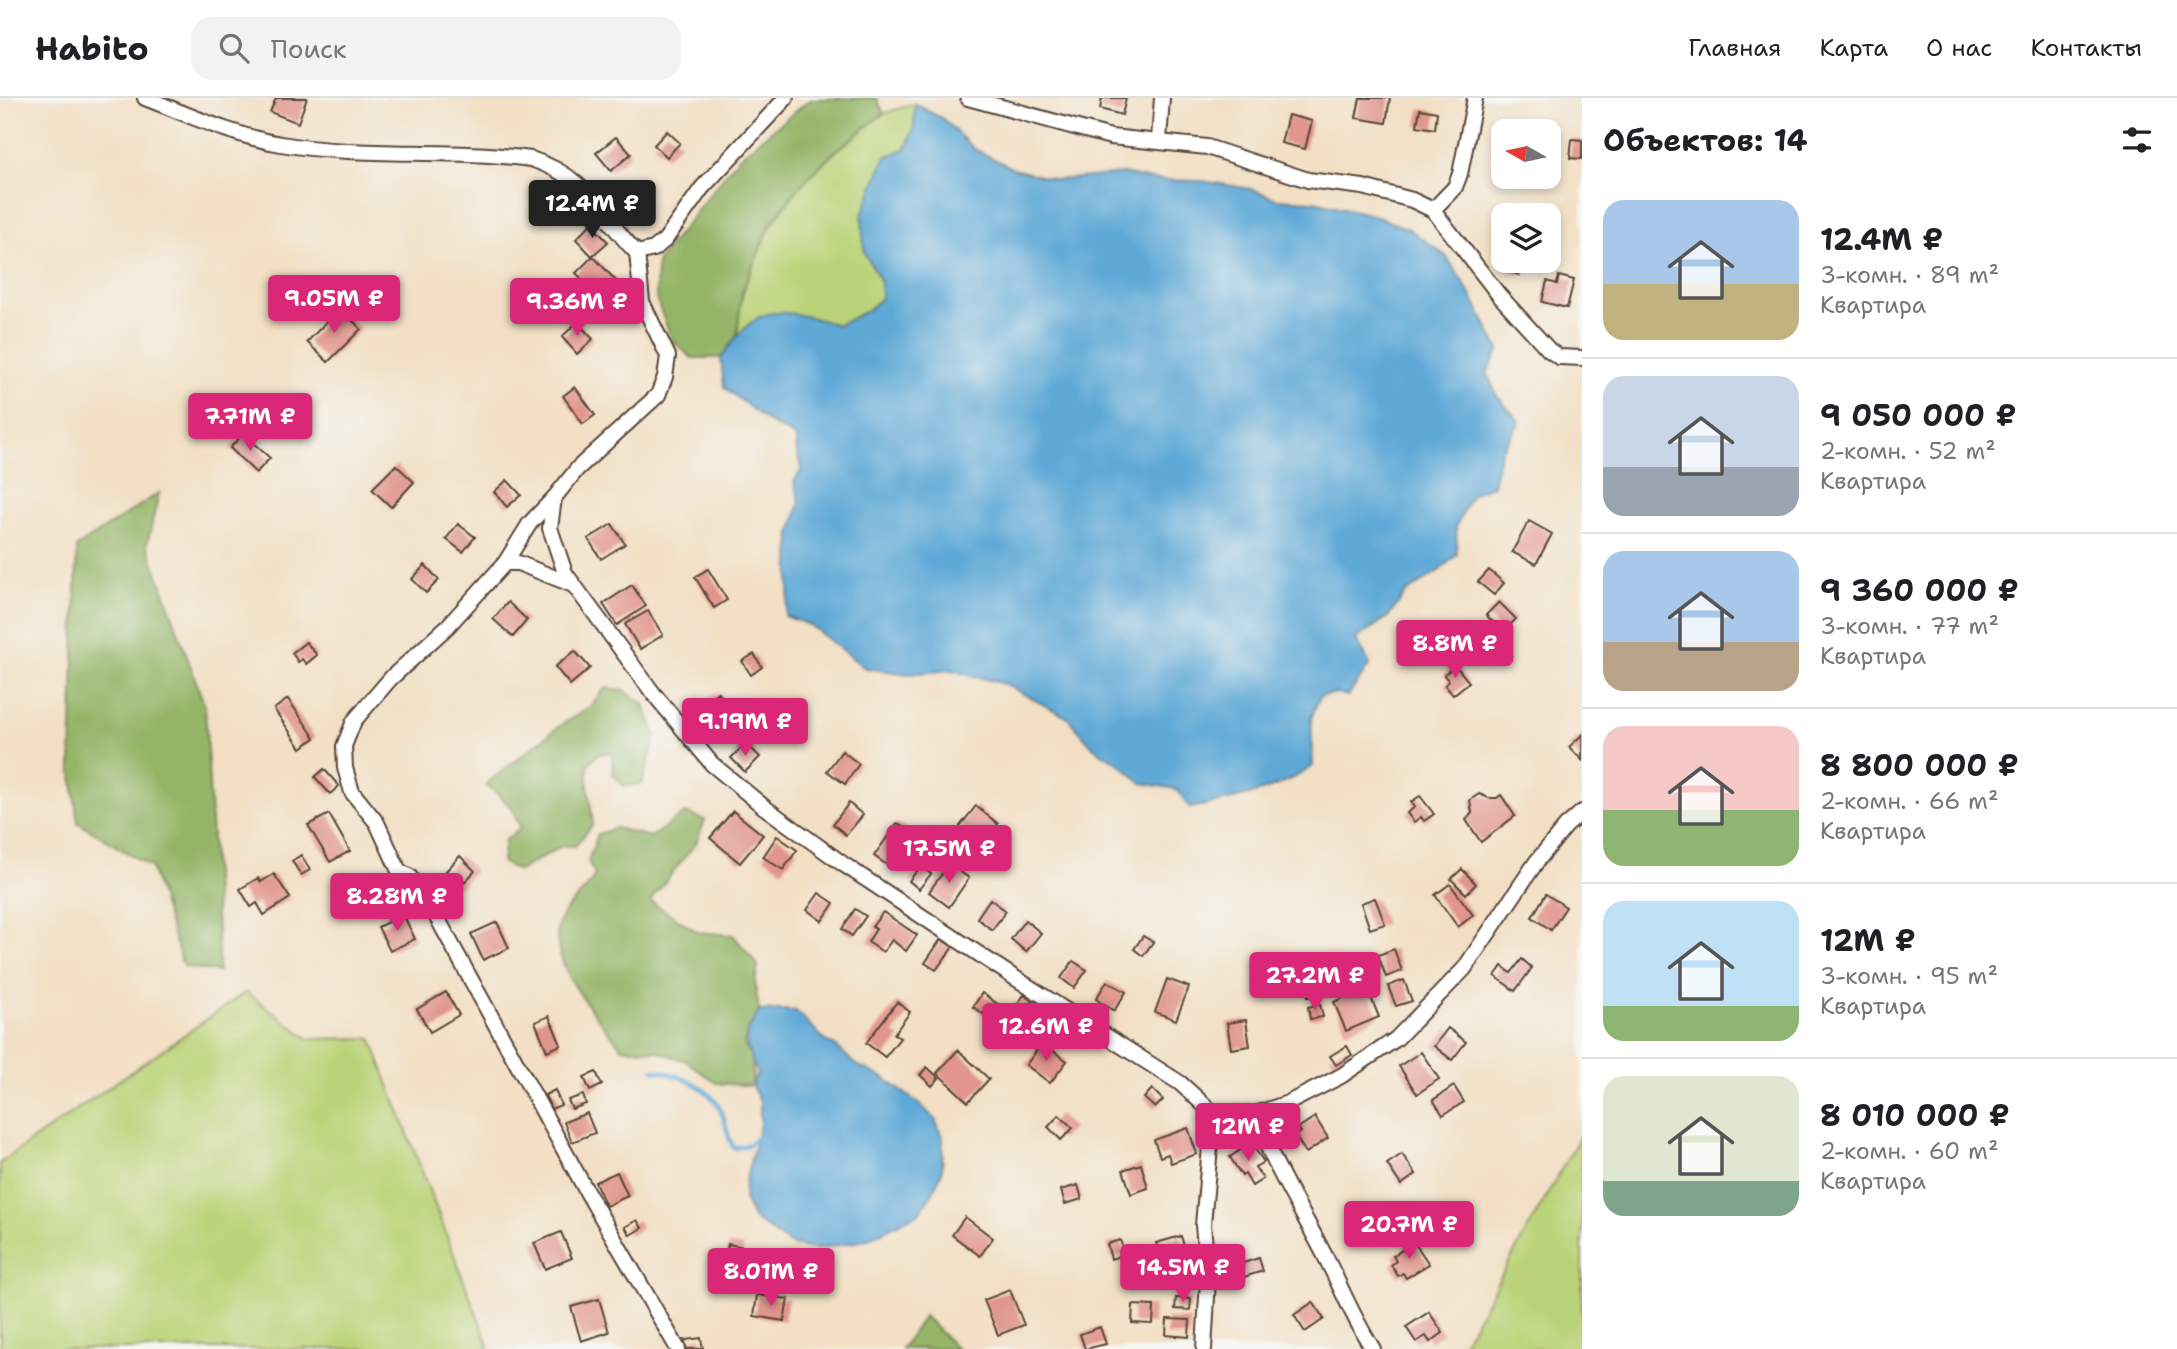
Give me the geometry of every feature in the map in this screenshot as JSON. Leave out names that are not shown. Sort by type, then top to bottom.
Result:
[{"type":"street","points":[[145,98],[232,131],[280,144],[384,153],[531,159],[549,164],[595,199],[621,237],[637,253],[642,302],[668,356],[665,377],[658,395],[610,442],[578,468],[530,523],[505,562],[448,626],[391,678],[354,721],[344,746],[345,768],[352,792],[377,823],[399,871],[409,876],[428,901],[587,1192],[678,1349]]},
{"type":"street","points":[[637,253],[654,249],[665,240],[702,188],[738,146],[786,98]]},
{"type":"street","points":[[968,98],[1111,137],[1207,147],[1308,180],[1389,193],[1433,210],[1499,295],[1549,350],[1559,357],[1582,358]]},
{"type":"street","points":[[1159,140],[1162,98]]},
{"type":"street","points":[[1433,210],[1455,187],[1460,174],[1475,98]]},
{"type":"street","points":[[554,498],[550,528],[565,573],[653,693],[712,764],[764,807],[843,864],[1023,984],[1180,1083],[1213,1113],[1255,1114],[1288,1104],[1341,1076],[1396,1039],[1464,969],[1536,861],[1582,812]]},
{"type":"street","points":[[505,562],[518,563],[574,586]]},
{"type":"street","points":[[1204,1349],[1208,1279],[1203,1225],[1213,1113]]},
{"type":"street","points":[[1255,1114],[1264,1141],[1327,1260],[1356,1324],[1373,1349]]},
{"type":"green space","points":[[876,98],[884,113],[834,152],[801,185],[770,225],[742,292],[737,335],[721,358],[692,358],[672,340],[656,298],[657,262],[739,157],[811,99]]},
{"type":"green space","points":[[915,104],[914,127],[864,252],[881,281],[881,298],[867,311],[838,325],[810,317],[759,317],[737,335],[748,276],[773,223],[790,199],[831,156],[872,122],[888,112]]},
{"type":"green space","points":[[159,493],[147,544],[205,707],[219,972],[183,966],[151,867],[78,823],[71,766],[77,547]]},
{"type":"green space","points":[[605,688],[623,690],[644,704],[656,736],[642,784],[624,786],[613,774],[612,753],[598,754],[588,764],[593,824],[575,846],[562,846],[518,871],[502,862],[505,840],[521,828],[510,806],[486,784],[562,724],[589,708]]},
{"type":"green space","points":[[685,813],[705,820],[696,843],[650,901],[698,932],[733,935],[758,965],[755,983],[759,1011],[747,1031],[744,1044],[753,1060],[752,1086],[716,1083],[686,1061],[657,1051],[622,1048],[575,986],[559,949],[557,932],[562,916],[595,874],[588,861],[598,834],[616,828],[651,837]]},
{"type":"green space","points":[[246,992],[309,1039],[371,1038],[490,1349],[0,1349],[0,1163]]},
{"type":"green space","points":[[1582,1133],[1582,1349],[1460,1349]]},
{"type":"green space","points":[[924,1316],[957,1349],[901,1349]]},
{"type":"water","points":[[915,104],[943,119],[974,149],[1014,169],[1056,180],[1123,174],[1155,180],[1203,181],[1251,189],[1277,199],[1314,201],[1369,214],[1409,229],[1446,256],[1470,293],[1499,350],[1487,373],[1497,396],[1520,422],[1501,451],[1493,485],[1471,495],[1456,526],[1457,554],[1440,570],[1406,593],[1388,617],[1356,639],[1370,664],[1348,696],[1338,693],[1320,696],[1311,718],[1313,766],[1299,775],[1254,793],[1190,808],[1176,789],[1142,783],[1121,765],[1094,748],[1067,717],[1005,684],[951,670],[909,674],[865,668],[810,625],[785,616],[789,592],[791,533],[800,502],[794,482],[802,469],[796,437],[767,421],[724,387],[721,358],[747,326],[767,314],[798,314],[838,325],[867,311],[881,298],[881,281],[864,252],[862,215],[885,157],[907,148],[914,127]]},
{"type":"water","points":[[759,1011],[796,1011],[825,1040],[855,1064],[884,1078],[935,1119],[943,1139],[942,1171],[933,1192],[919,1213],[866,1240],[816,1249],[791,1245],[754,1219],[744,1199],[745,1182],[760,1125],[760,1102],[752,1086],[757,1073],[746,1042]]},
{"type":"building","points":[[276,98],[307,98],[298,123],[270,112]]},
{"type":"building","points":[[1102,98],[1126,98],[1122,115],[1100,109]]},
{"type":"building","points":[[1360,98],[1390,98],[1386,123],[1356,118]]},
{"type":"building","points":[[1420,109],[1437,112],[1435,129],[1417,126]]},
{"type":"building","points":[[1288,115],[1312,121],[1305,149],[1281,143]]},
{"type":"building","points":[[667,131],[680,143],[667,157],[654,145]]},
{"type":"building","points":[[616,137],[631,154],[611,171],[596,153]]},
{"type":"building","points":[[1572,139],[1582,140],[1582,159],[1570,158]]},
{"type":"building","points":[[591,224],[608,242],[592,256],[576,239]]},
{"type":"building","points":[[593,256],[618,283],[601,299],[598,297],[591,303],[579,290],[586,283],[576,273]]},
{"type":"building","points":[[1559,276],[1574,280],[1567,308],[1542,302],[1547,281],[1557,284]]},
{"type":"building","points":[[340,308],[361,329],[328,362],[307,342]]},
{"type":"building","points":[[577,322],[593,339],[577,354],[562,337]]},
{"type":"building","points":[[575,387],[595,415],[583,424],[563,396]]},
{"type":"building","points":[[243,434],[270,458],[256,473],[230,448]]},
{"type":"building","points":[[396,465],[414,482],[391,507],[372,489]]},
{"type":"building","points":[[507,480],[521,495],[507,507],[494,492]]},
{"type":"building","points":[[1529,521],[1552,534],[1536,564],[1512,552]]},
{"type":"building","points":[[458,524],[475,537],[463,552],[446,539]]},
{"type":"building","points":[[612,524],[625,544],[601,559],[588,539]]},
{"type":"building","points":[[425,565],[439,580],[426,593],[412,579]]},
{"type":"building","points":[[708,569],[727,600],[714,608],[695,577]]},
{"type":"building","points":[[1489,570],[1504,583],[1494,595],[1478,582]]},
{"type":"building","points":[[632,585],[646,606],[617,625],[603,604]]},
{"type":"building","points":[[508,602],[527,620],[513,637],[493,619]]},
{"type":"building","points":[[1499,602],[1516,619],[1503,632],[1486,615]]},
{"type":"building","points":[[648,611],[663,635],[640,649],[625,624]]},
{"type":"building","points":[[306,642],[317,655],[306,664],[302,659],[298,662],[292,653]]},
{"type":"building","points":[[575,651],[590,668],[570,685],[555,667]]},
{"type":"building","points":[[754,654],[762,667],[751,675],[742,661]]},
{"type":"building","points":[[1455,665],[1469,682],[1453,695],[1445,685],[1449,681],[1444,675]]},
{"type":"building","points":[[718,692],[731,708],[715,721],[702,704]]},
{"type":"building","points":[[288,699],[315,738],[301,748],[274,709]]},
{"type":"building","points":[[1582,735],[1582,760],[1569,747]]},
{"type":"building","points":[[746,743],[760,757],[745,772],[731,758]]},
{"type":"building","points":[[842,751],[859,764],[845,784],[827,771]]},
{"type":"building","points":[[324,769],[339,786],[330,794],[315,777]]},
{"type":"building","points":[[1479,794],[1489,798],[1501,795],[1515,816],[1481,842],[1466,820],[1472,813],[1470,800]]},
{"type":"building","points":[[1420,796],[1434,814],[1424,821],[1421,817],[1414,822],[1407,813],[1415,807],[1411,802]]},
{"type":"building","points":[[849,803],[863,815],[846,835],[833,824]]},
{"type":"building","points":[[976,806],[998,824],[982,844],[960,826]]},
{"type":"building","points":[[733,811],[763,835],[740,863],[710,838]]},
{"type":"building","points":[[329,814],[350,851],[330,862],[308,825]]},
{"type":"building","points":[[897,823],[910,831],[905,839],[912,844],[903,857],[895,852],[887,865],[874,856]]},
{"type":"building","points":[[777,836],[797,850],[783,870],[763,857]]},
{"type":"building","points":[[301,855],[310,870],[301,875],[292,861]]},
{"type":"building","points":[[460,856],[475,871],[459,888],[444,873]]},
{"type":"building","points":[[949,864],[969,878],[949,907],[929,892]]},
{"type":"building","points":[[921,866],[931,874],[919,889],[909,881]]},
{"type":"building","points":[[1462,869],[1476,884],[1466,894],[1451,879]]},
{"type":"building","points":[[274,874],[290,898],[264,915],[257,903],[251,907],[240,889],[258,878],[261,882]]},
{"type":"building","points":[[1450,884],[1473,915],[1458,927],[1435,895]]},
{"type":"building","points":[[819,893],[834,903],[822,921],[807,910]]},
{"type":"building","points":[[1546,894],[1566,907],[1551,930],[1532,917]]},
{"type":"building","points":[[1375,898],[1385,924],[1370,929],[1361,903]]},
{"type":"building","points":[[990,899],[1006,911],[992,930],[977,918]]},
{"type":"building","points":[[855,909],[866,916],[852,936],[842,929]]},
{"type":"building","points":[[883,912],[917,935],[906,951],[892,940],[883,952],[868,942],[876,929],[872,927]]},
{"type":"building","points":[[403,914],[415,939],[390,951],[378,927]]},
{"type":"building","points":[[1025,920],[1041,933],[1026,952],[1011,939]]},
{"type":"building","points":[[497,922],[509,948],[483,960],[471,934]]},
{"type":"building","points":[[1143,936],[1153,942],[1143,956],[1134,949]]},
{"type":"building","points":[[941,939],[953,947],[936,970],[925,963]]},
{"type":"building","points":[[1394,949],[1402,971],[1386,977],[1378,955]]},
{"type":"building","points":[[1522,959],[1532,968],[1515,991],[1495,976],[1502,966],[1511,973]]},
{"type":"building","points":[[1073,961],[1087,970],[1074,988],[1061,978]]},
{"type":"building","points":[[1167,979],[1189,987],[1176,1020],[1155,1012]]},
{"type":"building","points":[[1404,980],[1412,1001],[1396,1006],[1388,986]]},
{"type":"building","points":[[1107,981],[1126,992],[1114,1011],[1096,999]]},
{"type":"building","points":[[1320,985],[1321,996],[1308,997],[1307,986]]},
{"type":"building","points":[[1367,988],[1379,1017],[1346,1031],[1334,1002]]},
{"type":"building","points":[[446,992],[459,1015],[430,1032],[417,1009]]},
{"type":"building","points":[[982,993],[1002,1007],[992,1020],[973,1007]]},
{"type":"building","points":[[1024,995],[1039,1006],[1028,1021],[1013,1010]]},
{"type":"building","points":[[897,1002],[910,1012],[894,1034],[900,1038],[885,1057],[866,1043]]},
{"type":"building","points":[[1320,1004],[1323,1017],[1310,1019],[1308,1007]]},
{"type":"building","points":[[549,1016],[561,1045],[547,1051],[535,1022]]},
{"type":"building","points":[[1246,1020],[1250,1046],[1231,1049],[1227,1023]]},
{"type":"building","points":[[1448,1028],[1466,1042],[1452,1060],[1434,1046]]},
{"type":"building","points":[[1042,1043],[1067,1061],[1050,1083],[1026,1065]]},
{"type":"building","points":[[1347,1046],[1352,1055],[1336,1065],[1330,1056]]},
{"type":"building","points":[[958,1050],[989,1079],[968,1102],[937,1073]]},
{"type":"building","points":[[1421,1052],[1439,1079],[1417,1094],[1399,1066]]},
{"type":"building","points":[[927,1067],[939,1078],[932,1086],[920,1075]]},
{"type":"building","points":[[596,1072],[602,1085],[590,1091],[584,1077]]},
{"type":"building","points":[[1454,1086],[1464,1102],[1443,1115],[1433,1100]]},
{"type":"building","points":[[1152,1089],[1163,1100],[1155,1108],[1144,1098]]},
{"type":"building","points":[[555,1090],[561,1105],[551,1109],[545,1095]]},
{"type":"building","points":[[583,1095],[586,1104],[572,1109],[568,1100]]},
{"type":"building","points":[[587,1113],[595,1133],[572,1142],[564,1122]]},
{"type":"building","points":[[1059,1115],[1073,1128],[1061,1140],[1048,1127]]},
{"type":"building","points":[[1315,1117],[1328,1138],[1306,1153],[1295,1136],[1301,1132],[1298,1128]]},
{"type":"building","points":[[1188,1128],[1197,1154],[1171,1163],[1168,1154],[1160,1157],[1154,1140]]},
{"type":"building","points":[[1251,1143],[1264,1162],[1255,1167],[1263,1179],[1252,1186],[1230,1157]]},
{"type":"building","points":[[1402,1154],[1416,1174],[1401,1185],[1387,1164]]},
{"type":"building","points":[[1141,1164],[1148,1188],[1131,1194],[1123,1170]]},
{"type":"building","points":[[617,1172],[628,1196],[606,1206],[595,1182]]},
{"type":"building","points":[[1078,1185],[1082,1199],[1065,1204],[1061,1190]]},
{"type":"building","points":[[965,1217],[993,1238],[980,1256],[952,1235]]},
{"type":"building","points":[[637,1220],[642,1228],[630,1235],[625,1227]]},
{"type":"building","points":[[561,1232],[572,1258],[545,1269],[534,1243]]},
{"type":"building","points":[[1181,1236],[1185,1249],[1160,1256],[1156,1243]]},
{"type":"building","points":[[1120,1240],[1125,1254],[1111,1259],[1107,1244]]},
{"type":"building","points":[[1414,1242],[1429,1264],[1406,1278],[1403,1273],[1398,1276],[1391,1265],[1396,1261],[1393,1256]]},
{"type":"building","points":[[728,1244],[744,1247],[740,1272],[724,1269]]},
{"type":"building","points":[[749,1255],[765,1257],[763,1270],[748,1268]]},
{"type":"building","points":[[1259,1258],[1263,1271],[1244,1277],[1240,1264]]},
{"type":"building","points":[[1010,1290],[1024,1325],[998,1335],[984,1300]]},
{"type":"building","points":[[757,1295],[788,1299],[784,1321],[754,1316]]},
{"type":"building","points":[[1176,1298],[1191,1299],[1190,1310],[1175,1309]]},
{"type":"building","points":[[599,1299],[609,1332],[581,1341],[571,1307]]},
{"type":"building","points":[[1313,1302],[1324,1319],[1305,1332],[1294,1315]]},
{"type":"building","points":[[1133,1305],[1154,1306],[1153,1324],[1132,1323]]},
{"type":"building","points":[[1429,1312],[1443,1333],[1430,1342],[1426,1336],[1416,1342],[1406,1327]]},
{"type":"building","points":[[1167,1319],[1190,1320],[1189,1337],[1166,1335]]},
{"type":"building","points":[[1100,1327],[1106,1344],[1085,1349],[1080,1334]]},
{"type":"building","points":[[701,1338],[703,1349],[686,1349],[685,1340]]},
{"type":"waterway","points":[[653,1070],[683,1078],[710,1095],[721,1111],[734,1148],[748,1145],[758,1137]]}]
